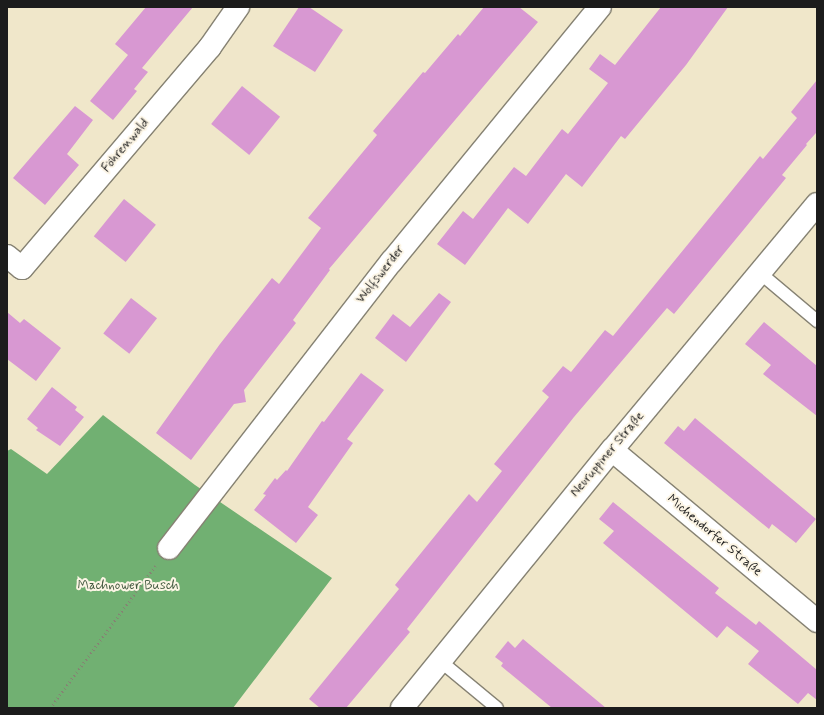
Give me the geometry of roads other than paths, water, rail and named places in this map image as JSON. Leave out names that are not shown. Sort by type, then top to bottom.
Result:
[{"type":"street","name":"Föhrenwald","points":[[7,256],[22,268],[210,47],[238,7]]},
{"type":"street","name":"Wolfswerder","points":[[168,548],[392,261],[600,7]]},
{"type":"street","name":"Neuruppiner Straße","points":[[402,708],[439,660],[817,204]]},
{"type":"street","name":"Michendorfer Straße","points":[[612,450],[817,621]]},
{"type":"lane","points":[[760,273],[817,321]]},
{"type":"lane","points":[[439,660],[497,708]]},
{"type":"park label","name":"Machnower Busch","points":[[128,586]]}]
